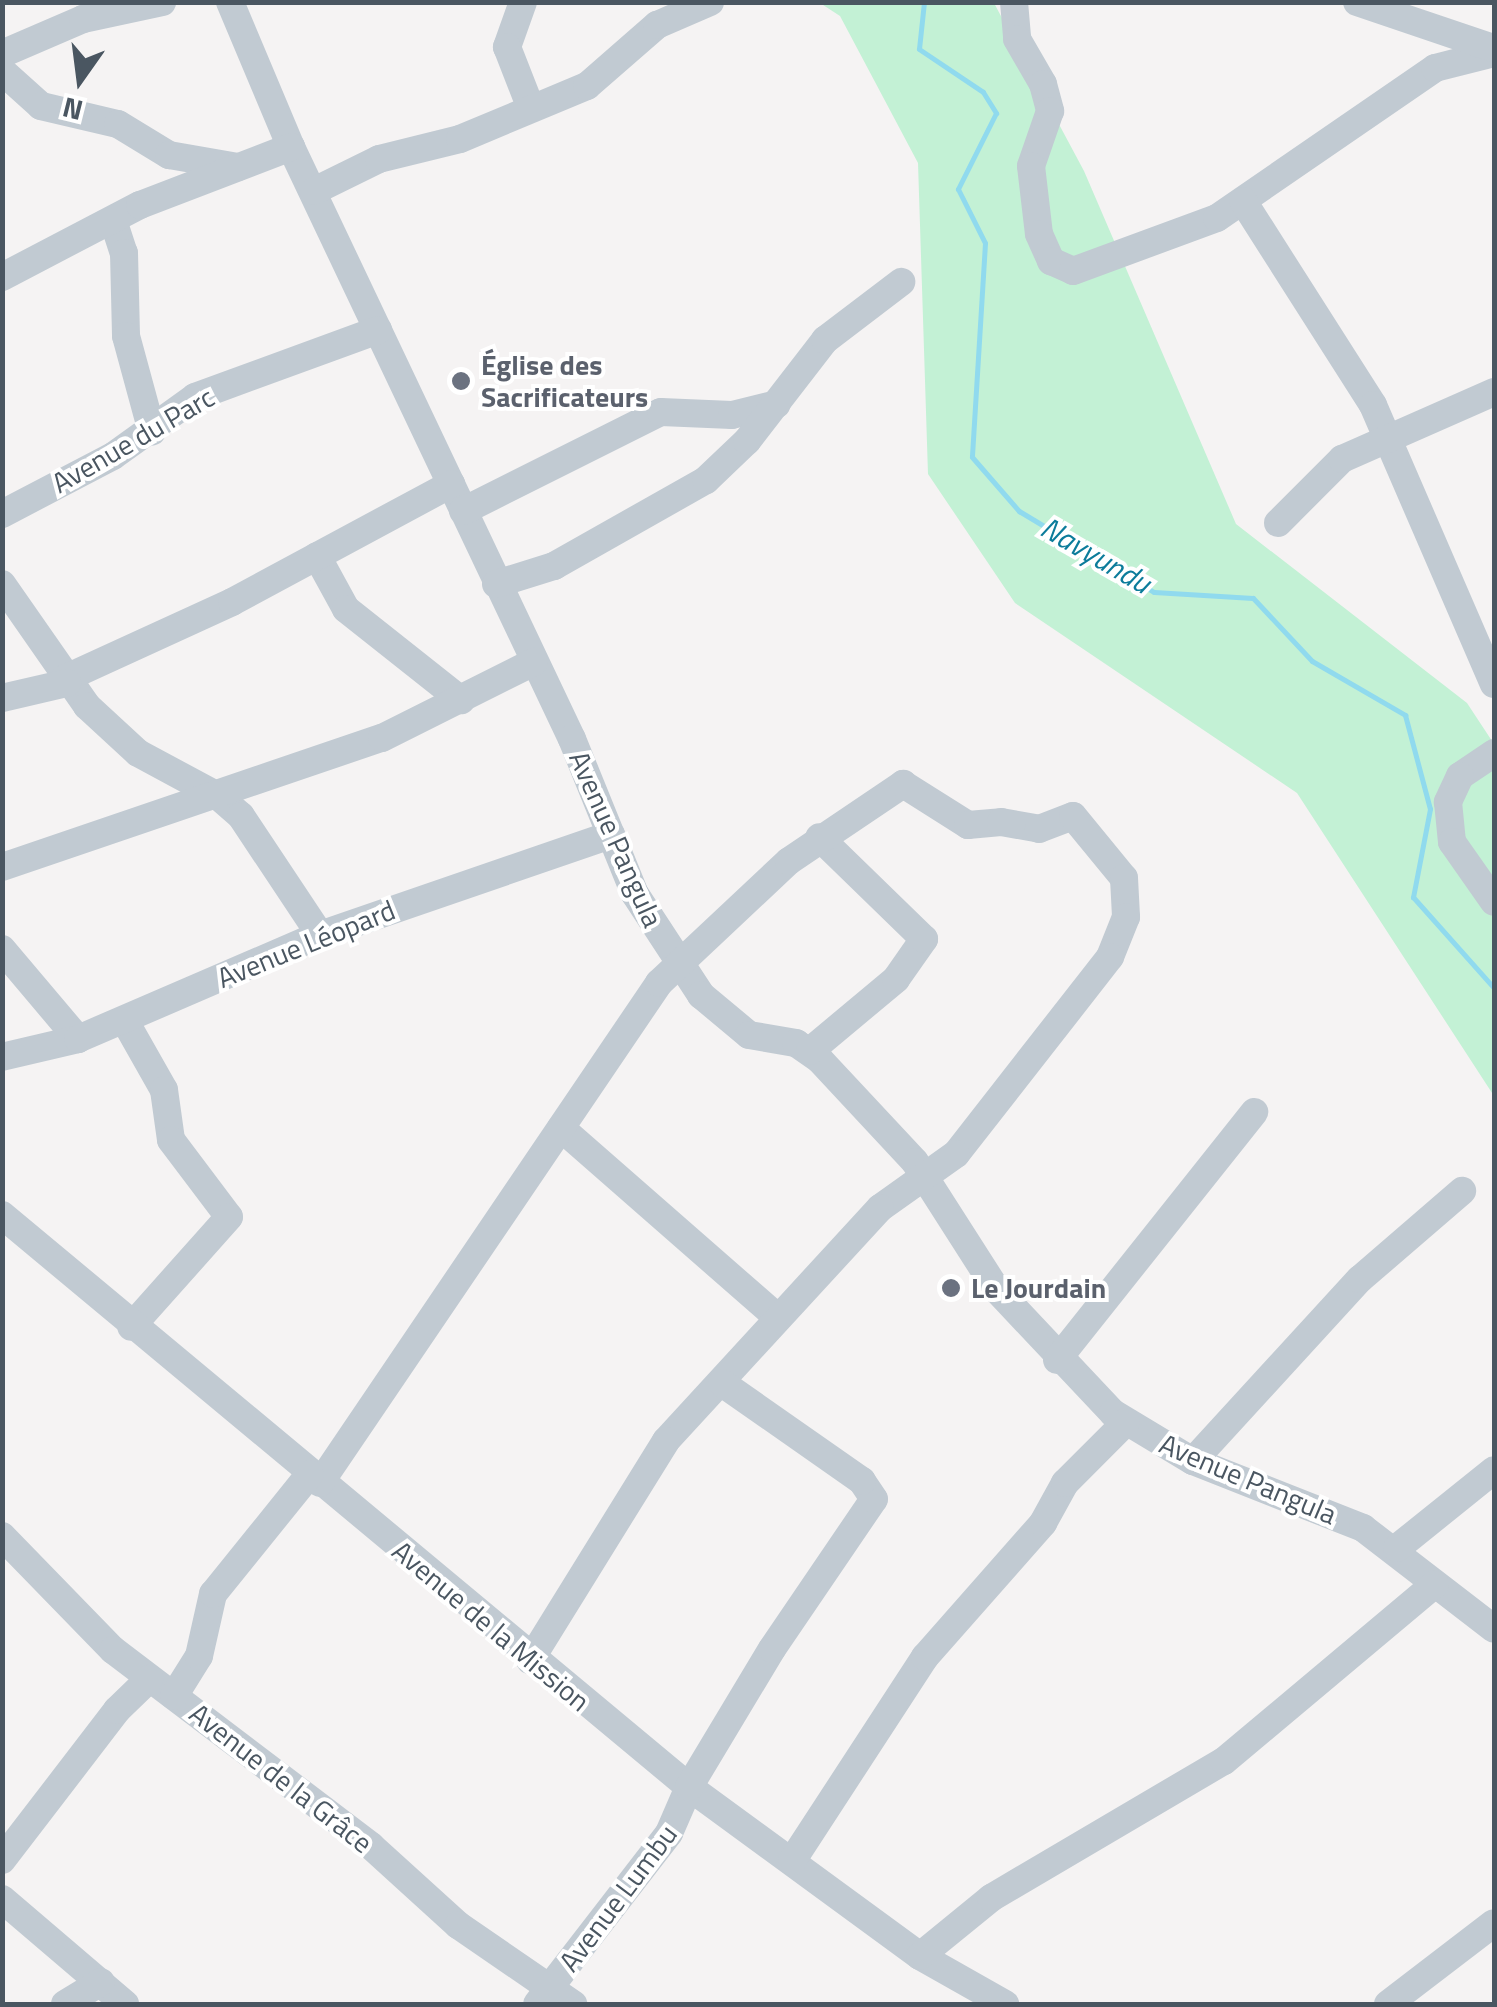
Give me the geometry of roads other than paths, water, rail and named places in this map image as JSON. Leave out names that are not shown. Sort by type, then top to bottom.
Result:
[{"type":"street","points":[[2,54],[83,19],[162,2]]},
{"type":"street","points":[[523,2],[506,47],[530,106]]},
{"type":"street","points":[[1014,2],[1016,39],[1037,71],[1050,111],[1032,183],[1039,234],[1051,261],[1083,270],[1170,240],[1244,200],[1435,68],[1494,51]]},
{"type":"street","points":[[1357,2],[1494,51]]},
{"type":"street","name":"Avenue Pangula","points":[[233,3],[291,147],[534,662],[642,909],[701,995],[749,1035],[810,1051],[927,1179],[974,1259],[1057,1360],[1126,1422],[1193,1461],[1337,1515],[1397,1548],[1435,1584],[1494,1629]]},
{"type":"street","points":[[314,192],[379,159],[460,139],[607,75],[657,25],[704,4]]},
{"type":"street","points":[[2,71],[41,106],[118,124],[170,155],[240,167]]},
{"type":"street","points":[[2,277],[113,220],[291,147]]},
{"type":"street","points":[[1244,200],[1390,439],[1494,684]]},
{"type":"street","points":[[113,220],[124,253],[126,336],[152,432]]},
{"type":"street","points":[[496,584],[554,566],[706,480],[777,404],[825,340],[902,282]]},
{"type":"street","name":"Avenue du Parc","points":[[2,514],[152,432],[195,397],[378,330]]},
{"type":"street","points":[[1278,523],[1342,459],[1494,392]]},
{"type":"street","points":[[463,512],[661,412],[732,415],[777,404]]},
{"type":"street","points":[[2,698],[65,681],[317,556],[451,484]]},
{"type":"street","points":[[317,556],[346,609],[461,700]]},
{"type":"street","points":[[2,584],[65,681],[138,753],[218,796],[252,830],[320,934]]},
{"type":"street","points":[[2,867],[195,798],[218,796],[382,738],[534,662]]},
{"type":"street","points":[[1494,753],[1460,776],[1448,802],[1452,842],[1494,902]]},
{"type":"street","points":[[174,1696],[199,1656],[214,1594],[315,1479],[677,962],[819,838],[903,784],[968,826],[1001,822],[1038,830],[1073,816],[1124,878],[1126,917],[1110,957],[974,1133],[927,1179],[880,1208],[776,1316],[722,1383],[660,1449],[530,1660]]},
{"type":"street","name":"Avenue Léopard","points":[[2,1056],[78,1039],[320,934],[611,835]]},
{"type":"street","points":[[810,1051],[896,979],[924,940],[819,838]]},
{"type":"street","points":[[2,950],[78,1039]]},
{"type":"street","points":[[125,1021],[164,1090],[171,1140],[229,1217],[132,1327]]},
{"type":"street","points":[[1057,1360],[1254,1112]]},
{"type":"street","points":[[561,1128],[776,1316]]},
{"type":"street","points":[[1193,1461],[1329,1311],[1462,1191]]},
{"type":"street","name":"Avenue de la Mission","points":[[2,1215],[530,1660],[689,1788],[920,1956],[1005,2004]]},
{"type":"street","name":"Avenue Lumbu","points":[[553,1999],[670,1833],[689,1788],[874,1499],[862,1482],[722,1383]]},
{"type":"street","points":[[792,1861],[925,1657],[1043,1523],[1065,1483],[1126,1422]]},
{"type":"street","points":[[1397,1548],[1494,1470]]},
{"type":"street","name":"Avenue de la Grâce","points":[[2,1536],[149,1679],[370,1846],[458,1926],[553,1999]]},
{"type":"street","points":[[920,1956],[1014,1884],[1224,1761],[1435,1584]]},
{"type":"street","points":[[2,1860],[117,1710],[149,1679]]},
{"type":"street","points":[[2,1899],[125,2004]]},
{"type":"street","points":[[1388,2004],[1494,1923]]},
{"type":"street","points":[[65,2004],[101,1982]]},
{"type":"waterway","name":"Navyundu","points":[[924,2],[919,49],[983,92],[996,113],[958,189],[985,243],[972,457],[1019,511],[1154,592],[1253,598],[1312,661],[1405,715],[1430,809],[1413,897],[1494,988]]},
{"type":"place","name":"Église des Sacrificateurs","points":[[461,381]]},
{"type":"place","name":"Le Jourdain","points":[[951,1288]]}]
